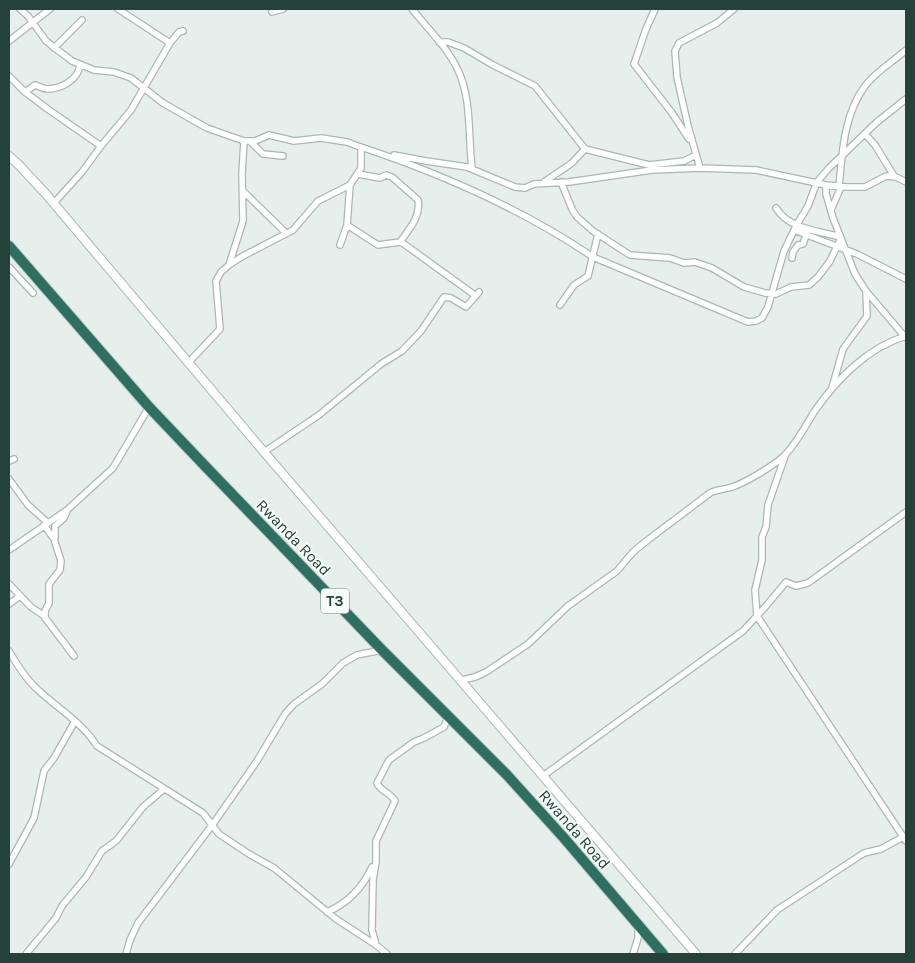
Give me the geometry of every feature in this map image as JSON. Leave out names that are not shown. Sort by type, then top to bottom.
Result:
[{"type":"highway","name":"Rwanda Road","points":[[9,246],[149,407],[382,650],[538,809],[663,954]]},
{"type":"street","points":[[20,9],[28,16],[46,41],[72,61],[94,70],[123,74],[145,88],[163,103],[201,125],[247,142],[263,154],[283,156]]},
{"type":"street","points":[[9,41],[50,9]]},
{"type":"street","points":[[118,9],[170,43]]},
{"type":"street","points":[[272,12],[283,9]]},
{"type":"street","points":[[412,9],[448,53],[458,72],[470,130],[472,168]]},
{"type":"street","points":[[655,9],[634,64],[672,112],[693,145]]},
{"type":"street","points":[[700,168],[676,77],[674,51],[680,43],[717,23],[734,9]]},
{"type":"street","points":[[54,48],[82,20]]},
{"type":"street","points":[[54,204],[131,110],[170,43],[179,32],[183,31]]},
{"type":"street","points":[[439,42],[448,42],[464,48],[492,65],[536,86],[585,149],[649,165],[684,162],[696,155]]},
{"type":"street","points":[[831,210],[840,187],[842,156],[854,108],[865,86],[882,69],[906,50]]},
{"type":"street","points":[[26,92],[35,86],[45,89],[59,88],[75,78],[80,65]]},
{"type":"street","points":[[9,76],[49,110],[101,146]]},
{"type":"street","points":[[37,99],[45,89]]},
{"type":"street","points":[[247,142],[270,135],[294,142],[321,138],[347,142],[404,162],[486,195],[593,257],[748,322],[756,322],[762,318],[772,294],[779,266],[818,182],[865,134],[906,99]]},
{"type":"street","points":[[865,134],[875,145],[894,176]]},
{"type":"street","points":[[229,264],[243,221],[243,191],[247,142]]},
{"type":"street","points":[[363,148],[436,163],[472,168],[515,187],[525,188],[534,184],[652,170],[700,168],[756,170],[840,187],[861,188],[882,177],[894,176],[906,182]]},
{"type":"street","points":[[188,363],[220,329],[216,281],[221,272],[229,264],[296,227],[318,202],[350,185],[358,174],[362,163],[363,148]]},
{"type":"street","points":[[543,184],[572,163],[585,149]]},
{"type":"street","points":[[9,156],[54,204],[264,452],[696,954]]},
{"type":"street","points":[[358,174],[380,178],[386,175],[392,177],[416,197],[419,203],[418,213],[414,223],[400,242]]},
{"type":"street","points":[[561,182],[577,217],[598,234],[632,256],[670,258],[684,263],[695,262],[712,268],[733,282],[772,294],[809,284],[818,277],[830,261],[841,237]]},
{"type":"street","points":[[340,245],[347,225],[350,185]]},
{"type":"street","points":[[736,954],[776,910],[864,853],[881,850],[905,839],[757,616],[755,590],[762,560],[762,537],[766,527],[768,506],[786,454],[832,388],[880,347],[906,337],[866,292],[857,277],[831,210],[826,194],[826,185]]},
{"type":"street","points":[[243,191],[286,233]]},
{"type":"street","points":[[776,208],[795,228],[857,254],[906,279]]},
{"type":"street","points":[[264,452],[319,415],[381,364],[402,350],[421,331],[444,297],[451,298],[466,307],[477,294],[435,268],[400,242],[378,245],[347,225]]},
{"type":"street","points":[[807,232],[841,237]]},
{"type":"street","points":[[792,258],[795,248],[803,244],[807,232]]},
{"type":"street","points":[[560,305],[574,285],[588,276],[598,234]]},
{"type":"street","points":[[9,267],[33,293]]},
{"type":"street","points":[[832,388],[843,349],[866,319],[866,292]]},
{"type":"street","points":[[9,550],[69,508],[112,468],[149,407]]},
{"type":"street","points":[[462,680],[486,672],[528,644],[568,606],[617,571],[644,544],[710,493],[732,487],[771,466],[786,454]]},
{"type":"street","points":[[9,479],[28,506],[46,524],[56,542]]},
{"type":"street","points":[[45,618],[45,612],[49,603],[49,584],[56,577],[61,567],[55,526],[64,518],[69,508]]},
{"type":"street","points":[[543,776],[742,631],[786,582],[796,586],[808,583],[906,512]]},
{"type":"street","points":[[9,584],[45,618],[74,656]]},
{"type":"street","points":[[9,604],[20,596]]},
{"type":"street","points":[[126,954],[138,923],[212,826],[257,761],[285,714],[294,704],[322,684],[343,663],[358,655],[382,650]]},
{"type":"street","points":[[9,651],[11,663],[37,690],[75,721],[92,738],[97,746],[203,813],[222,837],[274,868],[327,912],[387,954]]},
{"type":"street","points":[[376,945],[372,930],[375,850],[378,834],[395,802],[393,797],[377,785],[388,762],[414,742],[444,727],[448,717]]},
{"type":"street","points":[[9,864],[34,818],[44,771],[54,758],[75,721]]},
{"type":"street","points":[[26,954],[56,918],[62,906],[78,888],[102,851],[116,842],[143,807],[164,789]]},
{"type":"street","points":[[327,912],[344,903],[356,892],[367,878],[376,860]]},
{"type":"street","points":[[633,954],[638,938],[638,926]]}]
